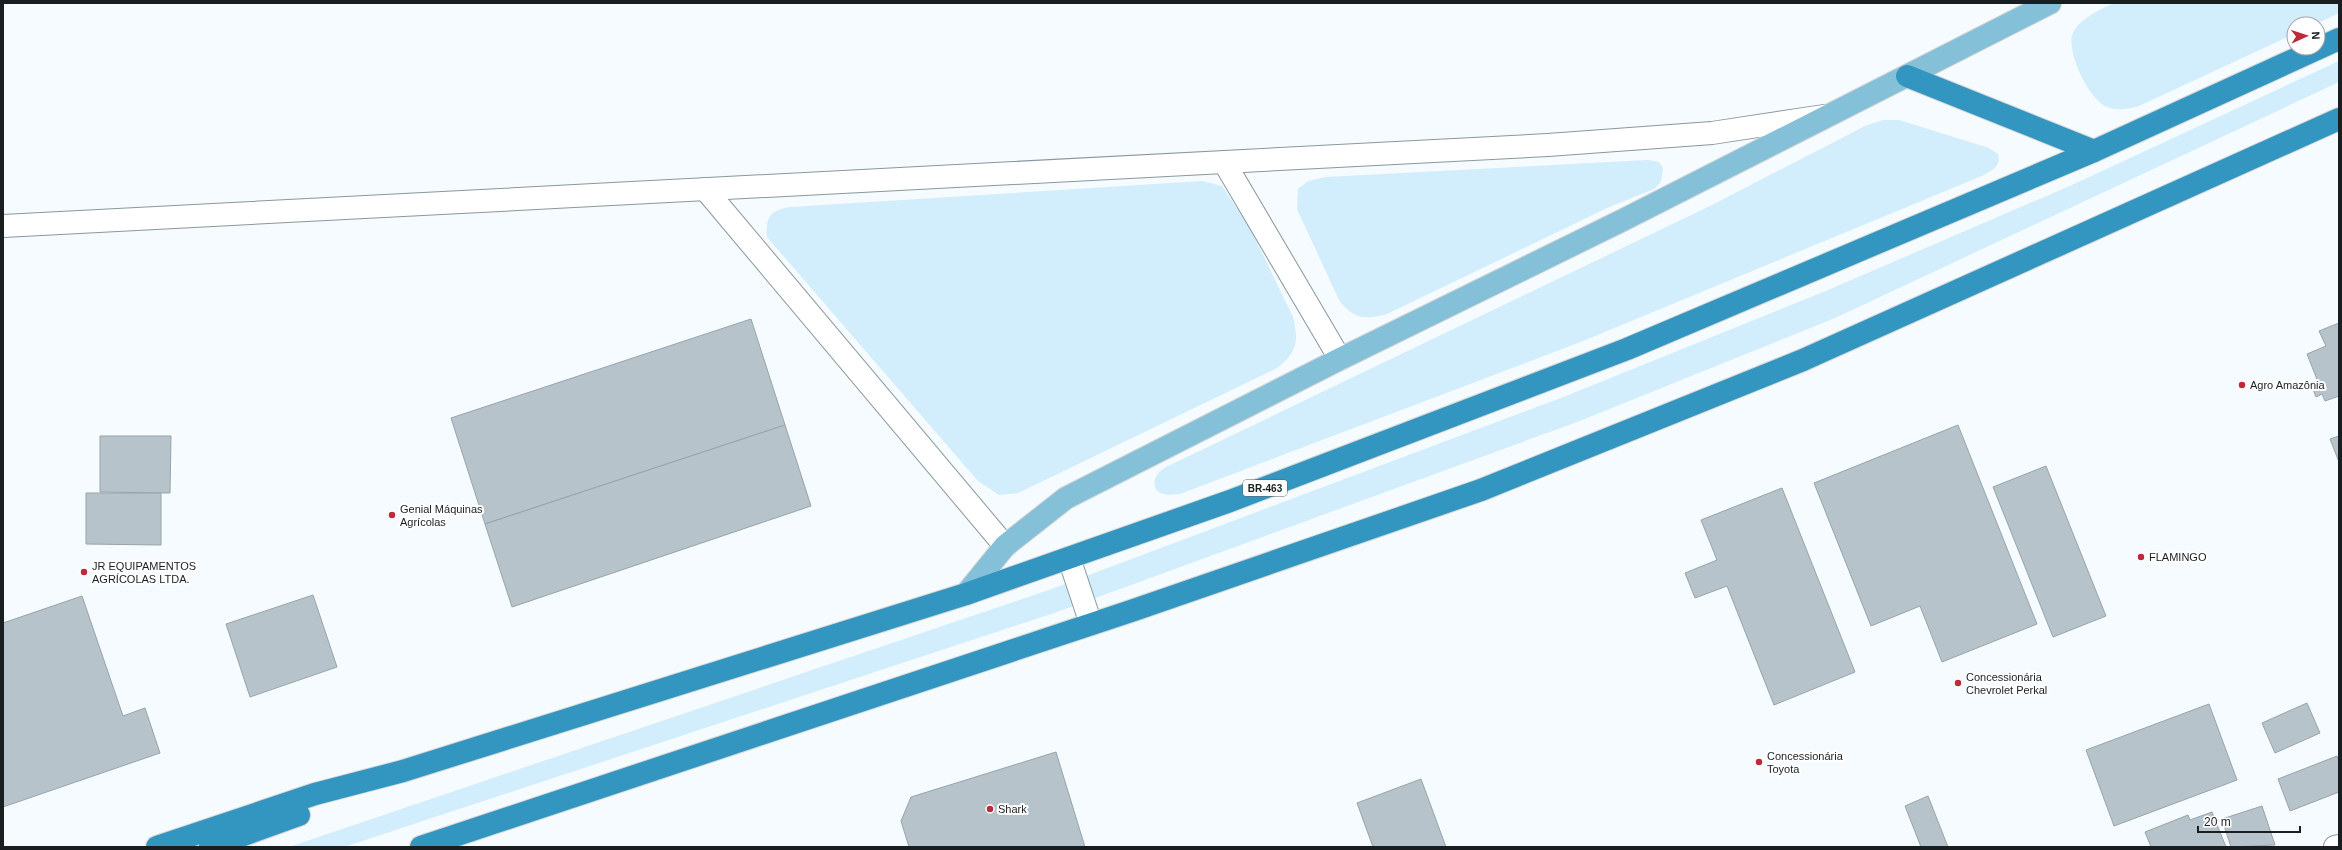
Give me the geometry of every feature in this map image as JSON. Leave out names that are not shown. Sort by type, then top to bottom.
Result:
[{"type":"highway","name":"BR-463","points":[[157,847],[315,794],[403,771],[966,594],[1230,501],[1627,350],[2094,151],[2339,38]]},
{"type":"highway","points":[[1907,76],[2094,151]]},
{"type":"highway","points":[[421,847],[1091,624],[1481,490],[1802,360],[2339,119]]},
{"type":"highway","points":[[210,847],[324,806],[403,771]]},
{"type":"main road","points":[[966,594],[1005,546],[1066,498],[1340,359],[1623,220],[2050,3]]},
{"type":"street","points":[[3,226],[1548,145],[1712,133],[1829,115]]},
{"type":"street","points":[[1224,162],[1340,359]]},
{"type":"street","points":[[705,189],[1005,546]]},
{"type":"street","points":[[1069,558],[1091,624]]},
{"type":"street","points":[[2334,847],[2339,846]]},
{"type":"shaded area","points":[[2114,3],[2339,3],[2339,13],[2326,19],[2326,16],[2286,16],[2286,38],[2139,106],[2119,109],[2107,107],[2100,103],[2093,95],[2080,74],[2072,51],[2071,41],[2076,28],[2085,19]]},
{"type":"shaded area","points":[[2339,61],[2339,82],[1835,318],[1577,422],[1057,612],[344,847],[289,847],[1049,590],[1566,396],[1828,290],[2072,185]]},
{"type":"shaded area","points":[[1883,120],[1899,120],[1989,148],[1998,154],[1998,164],[1994,169],[1984,175],[1578,343],[1180,494],[1164,494],[1156,490],[1155,479],[1166,467],[1710,206],[1865,126]]},
{"type":"shaded area","points":[[1648,160],[1659,162],[1663,168],[1661,182],[1654,189],[1607,208],[1387,314],[1372,317],[1354,314],[1349,311],[1339,300],[1297,209],[1298,189],[1308,181],[1326,177]]},
{"type":"shaded area","points":[[1202,181],[1222,186],[1250,228],[1293,317],[1296,340],[1295,346],[1289,357],[1277,368],[1018,493],[999,495],[978,481],[767,237],[767,224],[771,215],[774,212],[784,208],[791,207]]},
{"type":"building","points":[[751,319],[785,425],[485,524],[451,418]]},
{"type":"building","points":[[2339,323],[2339,396],[2325,401],[2322,394],[2316,397],[2311,384],[2318,382],[2307,354],[2326,346],[2319,331]]},
{"type":"building","points":[[785,425],[811,506],[512,607],[485,524]]},
{"type":"building","points":[[1958,425],[2037,624],[1942,662],[1920,606],[1871,626],[1814,483]]},
{"type":"building","points":[[100,436],[171,436],[170,493],[100,492]]},
{"type":"building","points":[[2339,436],[2339,462],[2330,439]]},
{"type":"building","points":[[2046,466],[2106,616],[2053,637],[1993,487]]},
{"type":"building","points":[[1782,488],[1855,672],[1774,705],[1727,586],[1695,598],[1685,573],[1717,560],[1701,520]]},
{"type":"building","points":[[86,493],[161,493],[161,545],[86,544]]},
{"type":"building","points":[[313,595],[337,667],[250,697],[226,624]]},
{"type":"building","points":[[82,596],[123,716],[145,708],[160,753],[3,807],[3,623]]},
{"type":"building","points":[[2307,703],[2320,733],[2275,753],[2262,723]]},
{"type":"building","points":[[2209,704],[2237,780],[2114,826],[2086,750]]},
{"type":"building","name":"Shark","points":[[1056,752],[1085,847],[909,847],[901,821],[911,797]]},
{"type":"building","points":[[2337,756],[2339,762],[2339,792],[2290,811],[2278,779]]},
{"type":"building","points":[[1421,779],[1446,847],[1373,847],[1357,803]]},
{"type":"building","points":[[1928,796],[1948,847],[1921,847],[1905,806]]},
{"type":"building","points":[[2262,806],[2275,845],[2231,847],[2222,819]]},
{"type":"building","points":[[2212,812],[2226,847],[2151,847],[2145,832],[2188,815],[2190,820]]},
{"type":"place","name":"Agro Amazônia","points":[[2242,385]]},
{"type":"place","name":"Genial Máquinas Agrícolas","points":[[392,515]]},
{"type":"place","name":"FLAMINGO","points":[[2141,557]]},
{"type":"place","name":"JR EQUIPAMENTOS AGRÍCOLAS LTDA.","points":[[84,572]]},
{"type":"place","name":"Concessionária Chevrolet Perkal","points":[[1958,683]]},
{"type":"place","name":"Concessionária Toyota","points":[[1759,762]]},
{"type":"place","name":"Shark","points":[[990,809]]}]
